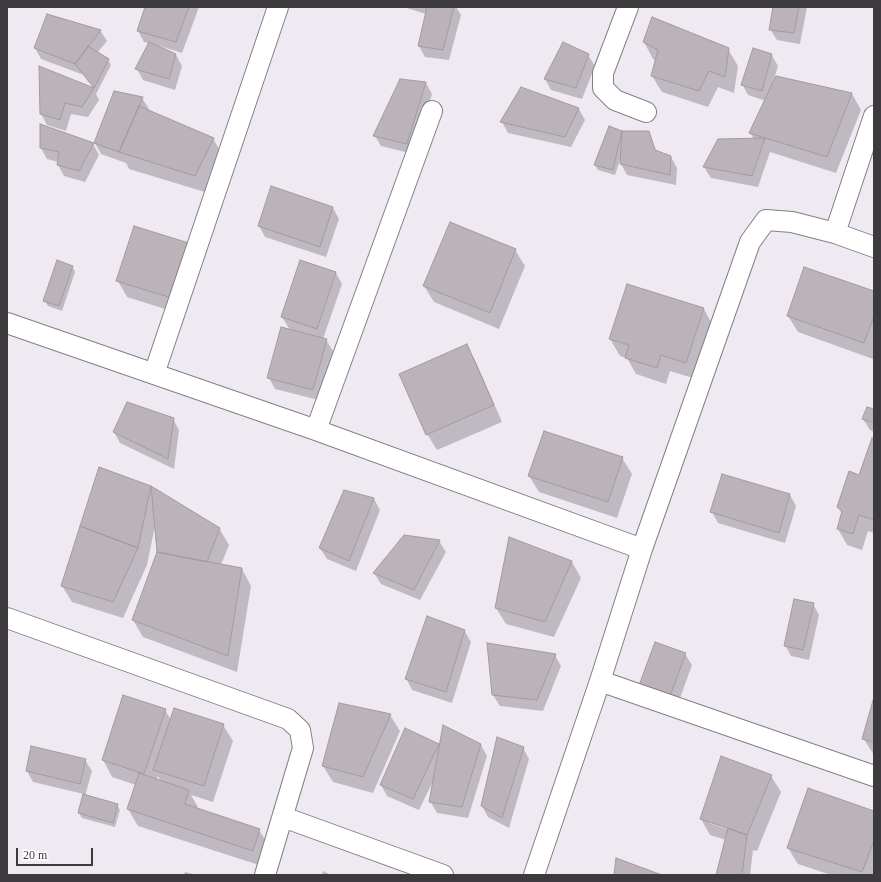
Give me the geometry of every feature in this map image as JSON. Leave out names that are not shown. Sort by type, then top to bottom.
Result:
[{"type":"street","points":[[154,374],[278,7]]},
{"type":"street","points":[[628,7],[602,73],[603,88],[615,100],[646,112]]},
{"type":"street","points":[[316,430],[432,111]]},
{"type":"street","points":[[835,233],[874,116]]},
{"type":"street","points":[[534,875],[600,681],[642,549],[750,242],[766,220],[792,222],[835,233],[874,247]]},
{"type":"street","points":[[7,323],[316,430],[642,549]]},
{"type":"street","points":[[7,618],[288,719],[300,730],[303,748],[265,875]]},
{"type":"street","points":[[600,681],[874,776]]},
{"type":"street","points":[[283,817],[444,875]]},
{"type":"building","points":[[145,7],[189,7],[176,42],[137,31]]},
{"type":"building","points":[[427,7],[454,7],[443,50],[418,46]]},
{"type":"building","points":[[773,7],[799,7],[794,33],[769,30]]},
{"type":"building","points":[[47,14],[101,30],[75,64],[34,48]]},
{"type":"building","points":[[652,17],[729,48],[725,77],[709,71],[699,91],[651,76],[658,50],[643,42]]},
{"type":"building","points":[[149,42],[176,54],[169,79],[135,69]]},
{"type":"building","points":[[563,42],[589,54],[576,88],[544,79]]},
{"type":"building","points":[[88,46],[109,59],[94,88],[75,64]]},
{"type":"building","points":[[753,48],[772,54],[762,91],[741,85]]},
{"type":"building","points":[[39,66],[94,88],[82,107],[65,103],[60,120],[40,114]]},
{"type":"building","points":[[776,76],[852,93],[827,157],[749,133]]},
{"type":"building","points":[[400,79],[426,82],[407,144],[373,136]]},
{"type":"building","points":[[521,87],[579,108],[565,137],[500,122]]},
{"type":"building","points":[[114,91],[143,97],[119,152],[94,143]]},
{"type":"building","points":[[139,106],[214,138],[195,176],[119,152]]},
{"type":"building","points":[[40,124],[94,143],[79,171],[57,165],[59,152],[40,148]]},
{"type":"building","points":[[609,126],[622,131],[613,170],[594,165]]},
{"type":"building","points":[[622,131],[649,131],[655,150],[671,156],[670,175],[620,164]]},
{"type":"building","points":[[765,138],[752,176],[703,167],[718,139]]},
{"type":"building","points":[[271,186],[333,207],[320,247],[258,226]]},
{"type":"building","points":[[450,222],[516,249],[490,313],[423,286]]},
{"type":"building","points":[[134,226],[192,244],[175,299],[116,281]]},
{"type":"building","points":[[57,260],[73,266],[59,306],[43,301]]},
{"type":"building","points":[[300,260],[336,272],[317,329],[281,317]]},
{"type":"building","points":[[804,267],[874,291],[874,316],[864,343],[787,316]]},
{"type":"building","points":[[627,284],[704,308],[686,363],[661,355],[657,368],[625,358],[629,345],[609,339]]},
{"type":"building","points":[[281,327],[327,339],[313,390],[267,378]]},
{"type":"building","points":[[467,344],[494,405],[426,435],[399,374]]},
{"type":"building","points":[[127,402],[174,418],[168,459],[113,432]]},
{"type":"building","points":[[867,407],[874,409],[874,423],[862,419]]},
{"type":"building","points":[[544,431],[623,457],[608,502],[528,476]]},
{"type":"building","points":[[872,438],[874,439],[874,520],[859,515],[853,534],[837,529],[842,511],[837,507],[849,471],[859,475]]},
{"type":"building","points":[[99,467],[151,486],[138,548],[80,526]]},
{"type":"building","points":[[722,474],[790,494],[779,533],[710,512]]},
{"type":"building","points":[[151,486],[220,528],[207,562],[157,552]]},
{"type":"building","points":[[344,490],[374,498],[349,561],[319,548]]},
{"type":"building","points":[[80,526],[138,548],[113,602],[61,586]]},
{"type":"building","points":[[404,535],[440,540],[414,590],[373,573]]},
{"type":"building","points":[[509,537],[572,561],[545,622],[495,608]]},
{"type":"building","points":[[157,552],[242,568],[228,656],[132,620]]},
{"type":"building","points":[[794,599],[814,603],[803,650],[784,646]]},
{"type":"building","points":[[427,616],[465,630],[446,692],[405,679]]},
{"type":"building","points":[[655,642],[686,653],[669,699],[638,688]]},
{"type":"building","points":[[487,643],[556,654],[537,700],[492,695]]},
{"type":"building","points":[[123,695],[166,709],[144,774],[102,760]]},
{"type":"building","points":[[874,697],[874,742],[862,739]]},
{"type":"building","points":[[339,703],[391,714],[363,777],[322,766]]},
{"type":"building","points":[[174,708],[224,724],[204,786],[153,770]]},
{"type":"building","points":[[443,725],[481,744],[462,807],[429,802]]},
{"type":"building","points":[[405,728],[439,744],[413,799],[380,785]]},
{"type":"building","points":[[497,737],[524,747],[502,818],[481,806]]},
{"type":"building","points":[[31,746],[86,759],[80,784],[26,771]]},
{"type":"building","points":[[721,756],[772,775],[747,835],[700,819]]},
{"type":"building","points":[[139,773],[189,790],[185,804],[260,829],[253,851],[127,809]]},
{"type":"building","points":[[808,788],[874,811],[874,841],[862,872],[787,848]]},
{"type":"building","points":[[83,794],[118,804],[113,823],[78,813]]},
{"type":"building","points":[[728,828],[747,835],[742,875],[716,875]]},
{"type":"building","points":[[616,858],[662,875],[614,875]]}]
